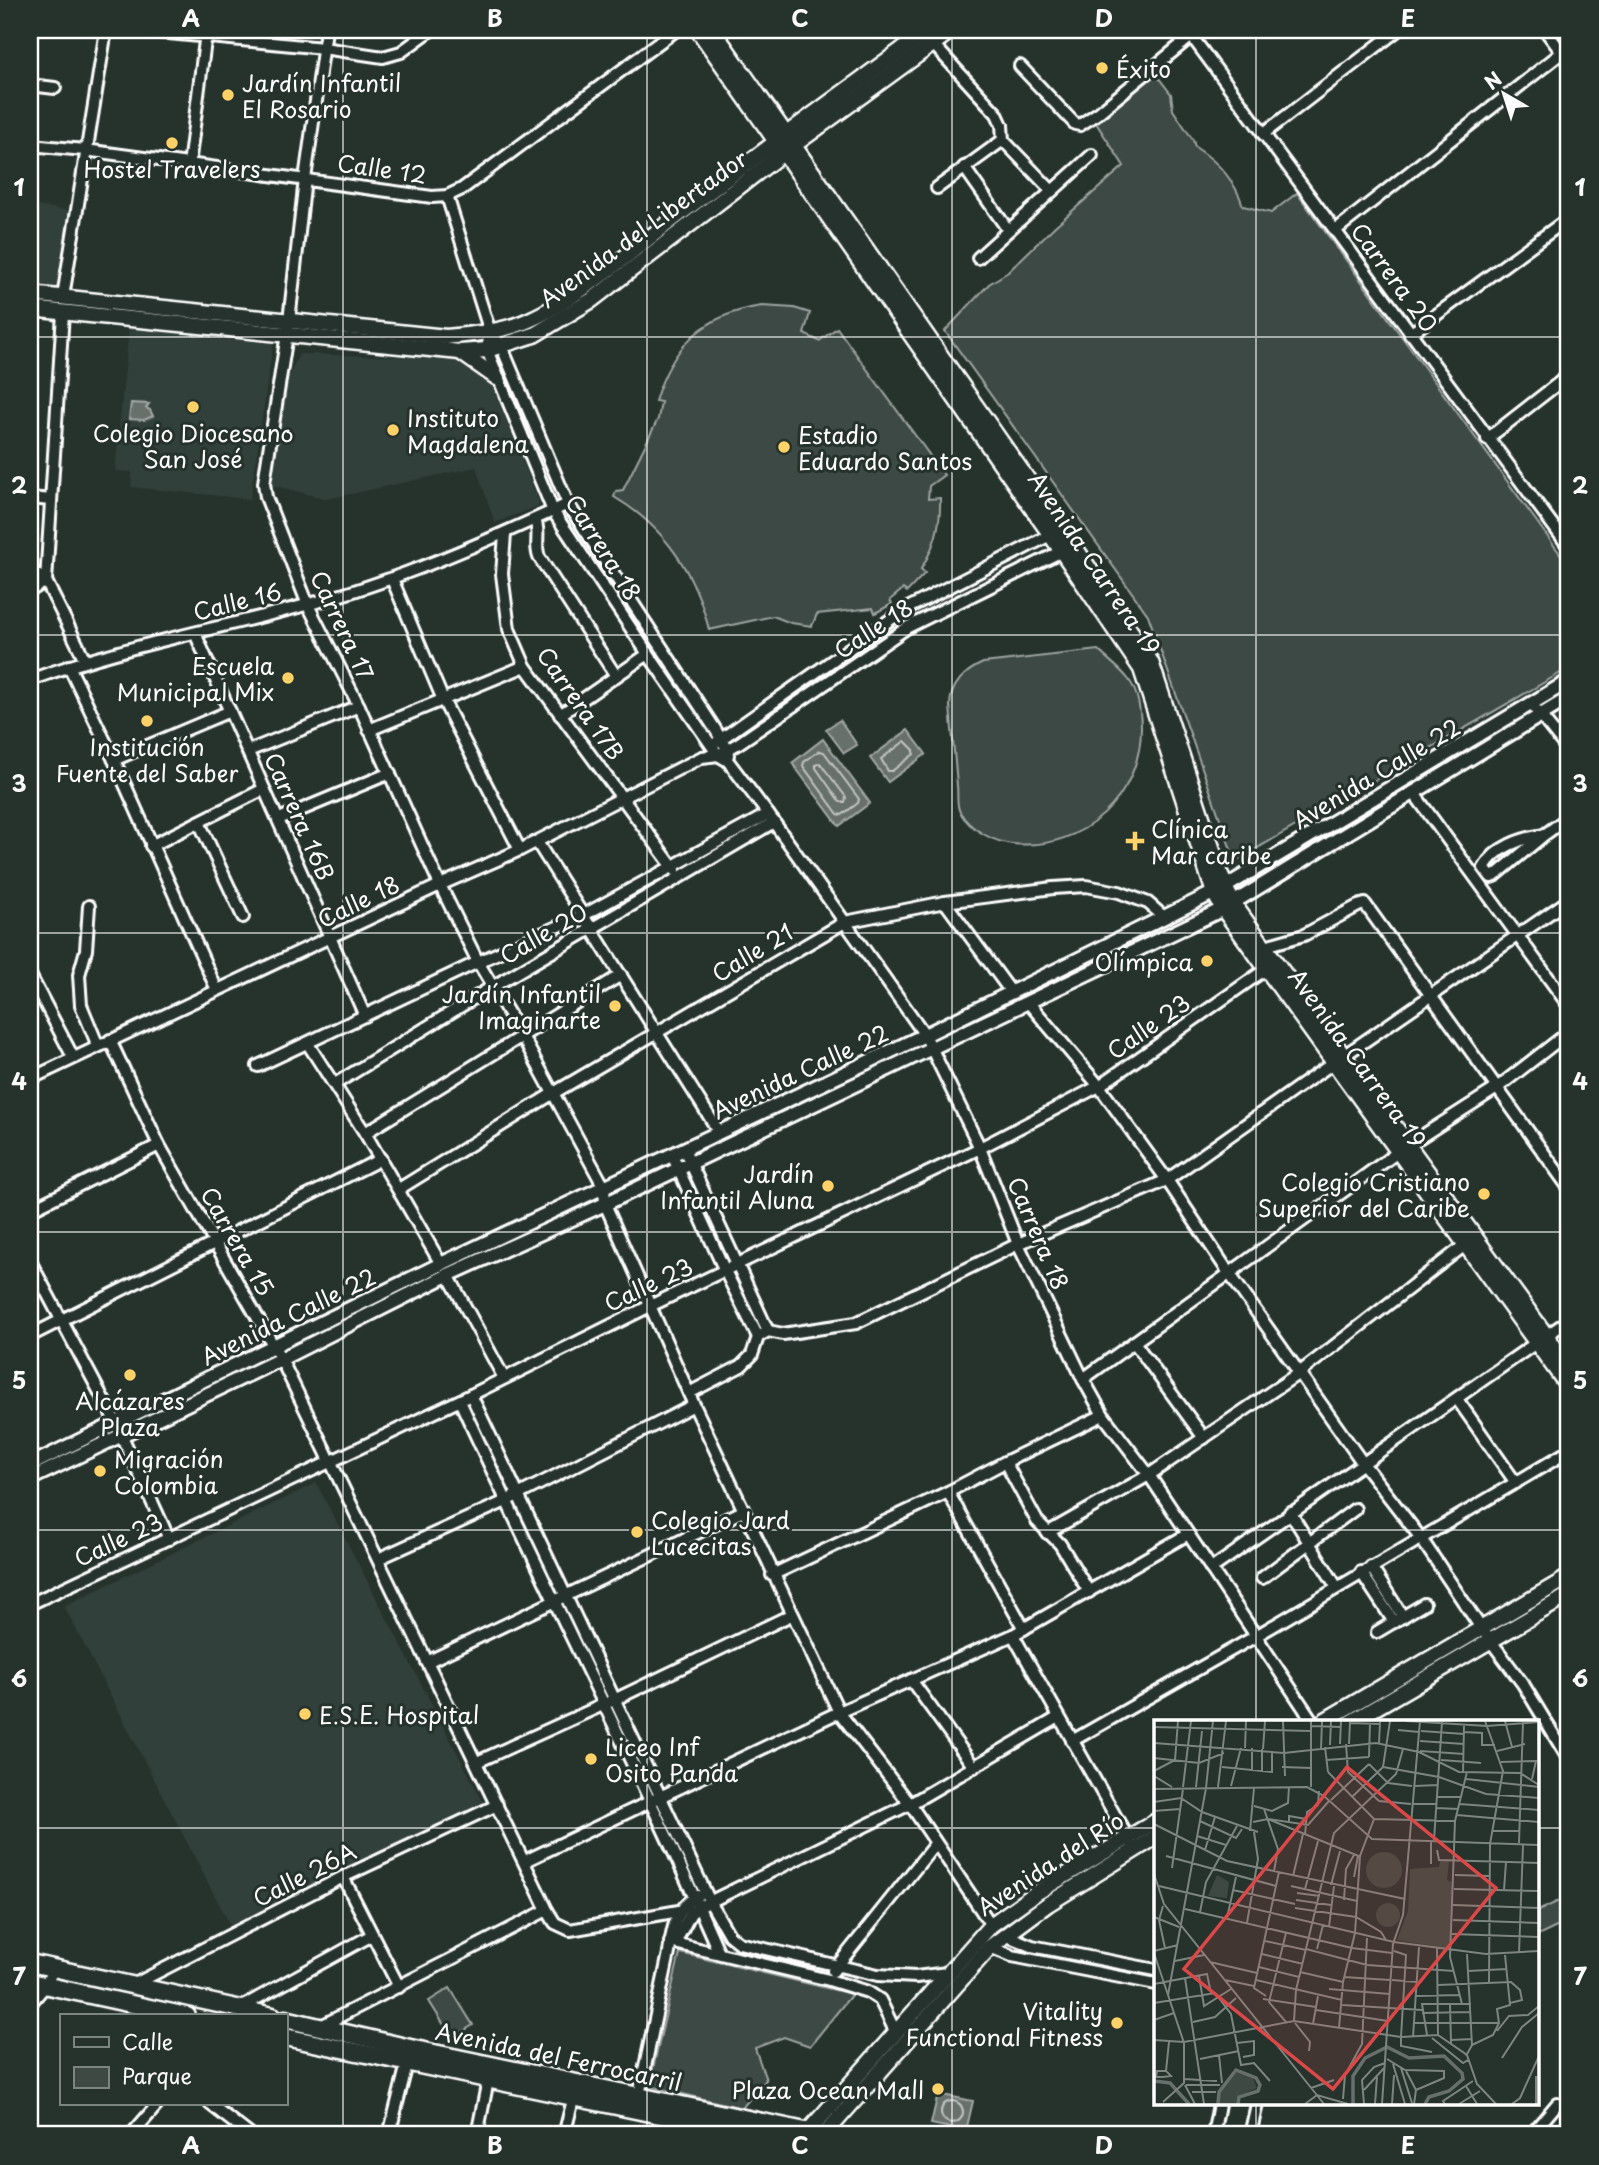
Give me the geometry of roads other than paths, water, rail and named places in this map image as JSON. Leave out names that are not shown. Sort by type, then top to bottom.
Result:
[{"type":"main road","name":"Avenida Carrera 19","points":[[698,30],[784,143],[1067,548],[1141,669],[1219,890],[1228,906],[1266,969],[1338,1060],[1542,1340],[1569,1388]]},
{"type":"main road","name":"Avenida Carrera 19","points":[[713,30],[784,143]]},
{"type":"main road","name":"Avenida del Libertador","points":[[30,294],[446,337],[490,332],[529,320],[580,289],[931,37],[952,30]]},
{"type":"main road","name":"Avenida del Libertador","points":[[30,309],[460,352],[487,350],[534,335],[592,300],[784,143]]},
{"type":"main road","points":[[460,352],[497,378]]},
{"type":"main road","name":"Avenida Carrera 19","points":[[1228,906],[1265,946],[1338,1060]]},
{"type":"main road","name":"Avenida Carrera 19","points":[[1403,1149],[1465,1245],[1542,1340],[1569,1367]]},
{"type":"main road","points":[[1325,1720],[1569,1577]]},
{"type":"main road","points":[[1354,1720],[1569,1595]]},
{"type":"main road","name":"Avenida del Río","points":[[817,2134],[990,1947],[1131,1845],[1154,1823]]},
{"type":"main road","name":"Avenida del Río","points":[[817,2134],[896,2032],[991,1925],[1036,1894],[1131,1845],[1154,1838]]},
{"type":"main road","points":[[30,1963],[263,2014]]},
{"type":"main road","points":[[37,1984],[178,2014]]},
{"type":"main road","name":"Avenida del Ferrocarril","points":[[287,2019],[319,2026],[488,2080],[574,2096],[638,2103],[756,2135]]},
{"type":"main road","name":"Avenida del Ferrocarril","points":[[287,2037],[409,2056],[638,2103],[817,2134]]},
{"type":"street","points":[[63,297],[106,30]]},
{"type":"street","points":[[137,30],[206,33],[383,57],[401,52],[431,30]]},
{"type":"street","name":"Carrera 17","points":[[326,30],[305,178],[289,321],[264,483],[266,497],[308,605],[359,706],[440,885],[478,962],[522,1036],[604,1187]]},
{"type":"street","name":"Calle 12","points":[[30,145],[305,178],[432,197],[447,196],[462,189],[676,30]]},
{"type":"street","points":[[1263,134],[1398,30]]},
{"type":"street","points":[[1336,230],[1567,54],[1545,30]]},
{"type":"street","points":[[1020,65],[1075,124],[1080,125],[1098,113],[1192,32]]},
{"type":"street","name":"Carrera 20","points":[[1192,32],[1263,134],[1569,547]]},
{"type":"street","points":[[189,165],[206,33]]},
{"type":"street","points":[[931,37],[997,114],[1002,125],[1003,140],[1051,190]]},
{"type":"street","points":[[30,85],[55,88]]},
{"type":"street","points":[[937,188],[1003,140]]},
{"type":"street","points":[[978,258],[1091,155]]},
{"type":"street","points":[[964,167],[1007,230]]},
{"type":"street","name":"Carrera 18","points":[[447,196],[490,332],[501,345],[568,504],[728,761],[928,1041],[980,1148],[1018,1244],[1103,1415],[1149,1475],[1312,1720]]},
{"type":"street","points":[[1410,334],[1569,218]]},
{"type":"street","points":[[46,581],[63,313]]},
{"type":"street","name":"Carrera 18","points":[[490,332],[487,350],[553,511],[648,654],[720,747]]},
{"type":"street","points":[[1488,439],[1569,375]]},
{"type":"street","points":[[30,498],[51,500]]},
{"type":"street","name":"Calle 16","points":[[30,680],[85,660],[308,605],[392,579],[505,534],[568,504]]},
{"type":"street","points":[[535,520],[539,535],[536,551],[539,557],[616,676]]},
{"type":"street","points":[[1559,534],[1569,526]]},
{"type":"street","name":"Calle 18","points":[[30,1079],[440,885],[537,842],[702,757],[720,747],[904,610],[1056,532]]},
{"type":"street","name":"Carrera 17B","points":[[505,534],[502,574],[509,629],[525,666],[679,877]]},
{"type":"street","name":"Calle 18","points":[[720,747],[739,743],[908,627],[1067,548]]},
{"type":"street","points":[[30,570],[46,581],[85,660]]},
{"type":"street","points":[[392,579],[443,700],[520,850]]},
{"type":"street","points":[[30,591],[46,581]]},
{"type":"street","name":"Carrera 16B","points":[[195,633],[365,1016]]},
{"type":"street","points":[[560,715],[648,654]]},
{"type":"street","points":[[69,666],[217,990]]},
{"type":"street","points":[[369,730],[525,666]]},
{"type":"street","name":"Avenida Calle 22","points":[[30,1465],[281,1359],[604,1187],[719,1132],[928,1041],[1028,1002],[1228,906],[1413,792],[1536,710],[1569,681]]},
{"type":"street","name":"Avenida Calle 22","points":[[30,1479],[275,1347],[445,1270],[605,1204],[690,1162],[928,1041],[1012,992],[1219,890],[1536,710],[1569,698]]},
{"type":"street","points":[[248,751],[359,706]]},
{"type":"street","points":[[1536,710],[1569,751]]},
{"type":"street","points":[[114,760],[230,711]]},
{"type":"street","points":[[279,820],[390,773]]},
{"type":"street","points":[[151,846],[264,789]]},
{"type":"street","points":[[1413,792],[1569,1005]]},
{"type":"street","points":[[1544,835],[1522,840],[1500,852],[1484,868],[1487,873],[1491,877],[1496,875],[1569,817]]},
{"type":"street","name":"Calle 20","points":[[258,1066],[584,915],[671,865],[771,818]]},
{"type":"street","name":"Calle 20","points":[[335,1084],[492,987],[679,877],[771,818]]},
{"type":"street","points":[[199,822],[243,916]]},
{"type":"street","points":[[537,842],[719,1132]]},
{"type":"street","name":"Calle 21","points":[[399,1189],[552,1094],[845,922],[945,902],[1086,886],[1119,892],[1148,903],[1164,917]]},
{"type":"street","points":[[763,1334],[783,1334],[856,1323],[1018,1244],[1167,1180],[1569,900]]},
{"type":"street","points":[[945,902],[1012,992]]},
{"type":"street","points":[[1265,946],[1304,935],[1365,904],[1569,1188]]},
{"type":"street","points":[[89,906],[86,950],[79,975],[82,1005],[98,1045]]},
{"type":"street","name":"Calle 23","points":[[30,1604],[460,1401],[650,1306],[980,1148],[1099,1086],[1266,969]]},
{"type":"street","points":[[30,975],[73,1057]]},
{"type":"street","points":[[365,1133],[621,975]]},
{"type":"street","points":[[30,1004],[42,999]]},
{"type":"street","points":[[1028,1002],[1099,1086],[1167,1180],[1299,1373],[1538,1706],[1569,1760]]},
{"type":"street","points":[[1083,1379],[1403,1149],[1497,1088],[1569,1032]]},
{"type":"street","name":"Carrera 15","points":[[110,1040],[159,1145],[275,1347],[547,1910]]},
{"type":"street","points":[[308,1044],[399,1189],[504,1378]]},
{"type":"street","points":[[30,1210],[159,1145]]},
{"type":"street","points":[[678,1152],[690,1162],[737,1265],[763,1334],[752,1354],[741,1366],[689,1393]]},
{"type":"street","points":[[678,1152],[678,1168],[725,1271],[763,1334]]},
{"type":"street","points":[[30,1336],[380,1159]]},
{"type":"street","points":[[604,1187],[605,1204],[694,1405],[839,1713],[910,1804],[991,1925]]},
{"type":"street","points":[[1047,1532],[1149,1475],[1299,1373],[1465,1245]]},
{"type":"street","points":[[30,1261],[119,1429],[169,1539]]},
{"type":"street","points":[[1211,1569],[1569,1320]]},
{"type":"street","points":[[1134,1342],[1204,1437]]},
{"type":"street","points":[[471,1395],[616,1699],[696,1903],[719,1954]]},
{"type":"street","points":[[1457,1399],[1516,1483]]},
{"type":"street","points":[[460,1401],[604,1705],[729,1935],[739,1943],[878,1975],[916,1977],[947,1973]]},
{"type":"street","points":[[378,1559],[506,1501],[694,1405]]},
{"type":"street","points":[[772,1575],[1103,1415]]},
{"type":"street","points":[[1072,1741],[1569,1451]]},
{"type":"street","points":[[1004,1462],[1037,1521],[1060,1544],[1090,1592]]},
{"type":"street","points":[[948,1492],[1024,1629]]},
{"type":"street","points":[[1262,1578],[1355,1509]]},
{"type":"street","points":[[426,1662],[743,1511]]},
{"type":"street","points":[[1290,1512],[1336,1586]]},
{"type":"street","points":[[525,1861],[839,1713],[1013,1635],[1188,1534]]},
{"type":"street","points":[[1366,1569],[1399,1619]]},
{"type":"street","points":[[1377,1632],[1424,1604]]},
{"type":"street","points":[[477,1762],[604,1705],[791,1615]]},
{"type":"street","points":[[1013,1635],[1131,1845]]},
{"type":"street","points":[[911,1680],[974,1767]]},
{"type":"street","points":[[319,2026],[547,1910],[555,1923],[570,1930],[679,1911],[910,1804],[1059,1717]]},
{"type":"street","name":"Calle 26A","points":[[133,1985],[343,1877],[497,1805]]},
{"type":"street","points":[[829,1980],[835,1966],[935,1844]]},
{"type":"street","points":[[343,1877],[399,1987]]},
{"type":"street","points":[[672,1943],[696,1903]]},
{"type":"street","points":[[638,2103],[679,1911]]},
{"type":"street","points":[[238,2009],[372,1934]]},
{"type":"street","points":[[1005,1935],[1032,1946],[1154,1970]]},
{"type":"street","points":[[672,1943],[829,1980],[873,1994],[880,2000],[896,2032]]},
{"type":"street","points":[[990,1947],[1012,1956],[1154,1984]]},
{"type":"street","points":[[30,2004],[37,1984],[54,1968]]},
{"type":"street","points":[[389,2135],[409,2056]]},
{"type":"street","points":[[477,2135],[488,2080]]},
{"type":"street","points":[[564,2135],[574,2096]]},
{"type":"street","points":[[1531,2135],[1557,2104]]},
{"type":"street","points":[[134,2134],[156,2106]]},
{"type":"street","points":[[213,2106],[250,2135]]},
{"type":"street","points":[[1213,2135],[1219,2106]]},
{"type":"street","points":[[1250,2135],[1257,2106]]},
{"type":"water","points":[[131,403],[149,404],[146,408],[153,416],[144,420],[129,419]]},
{"type":"water","points":[[840,720],[857,745],[844,753],[826,729]]},
{"type":"water","points":[[908,730],[926,754],[888,782],[870,758]]},
{"type":"water","points":[[823,739],[870,803],[839,826],[792,763]]},
{"type":"water","points":[[938,2094],[973,2101],[966,2131],[931,2124]]},
{"type":"place","name":"Éxito","points":[[1102,68]]},
{"type":"place","name":"Jardín Infantil El Rosario","points":[[228,95]]},
{"type":"place","name":"Hostel Travelers","points":[[172,143]]},
{"type":"place","name":"Colegio Diocesano San José","points":[[193,407]]},
{"type":"place","name":"Instituto Magdalena","points":[[393,430]]},
{"type":"place","name":"Estadio Eduardo Santos","points":[[784,447]]},
{"type":"place","name":"Escuela Municipal Mix","points":[[288,678]]},
{"type":"place","name":"Institución Fuente del Saber","points":[[147,721]]},
{"type":"place","name":"Clínica Mar caribe","points":[[1135,841]]},
{"type":"place","name":"Olímpica","points":[[1207,961]]},
{"type":"place","name":"Jardín Infantil Imaginarte","points":[[615,1006]]},
{"type":"place","name":"Jardín Infantil Aluna","points":[[828,1186]]},
{"type":"place","name":"Colegio Cristiano Superior del Caribe","points":[[1484,1194]]},
{"type":"place","name":"Alcázares Plaza","points":[[130,1375]]},
{"type":"place","name":"Migración Colombia","points":[[100,1471]]},
{"type":"place","name":"Colegio Jard Lucecitas","points":[[637,1532]]},
{"type":"place","name":"E.S.E. Hospital","points":[[305,1714]]},
{"type":"place","name":"Liceo Inf Osito Panda","points":[[591,1759]]},
{"type":"place","name":"Vitality Functional Fitness","points":[[1117,2023]]},
{"type":"place","name":"Plaza Ocean Mall","points":[[938,2089]]}]
